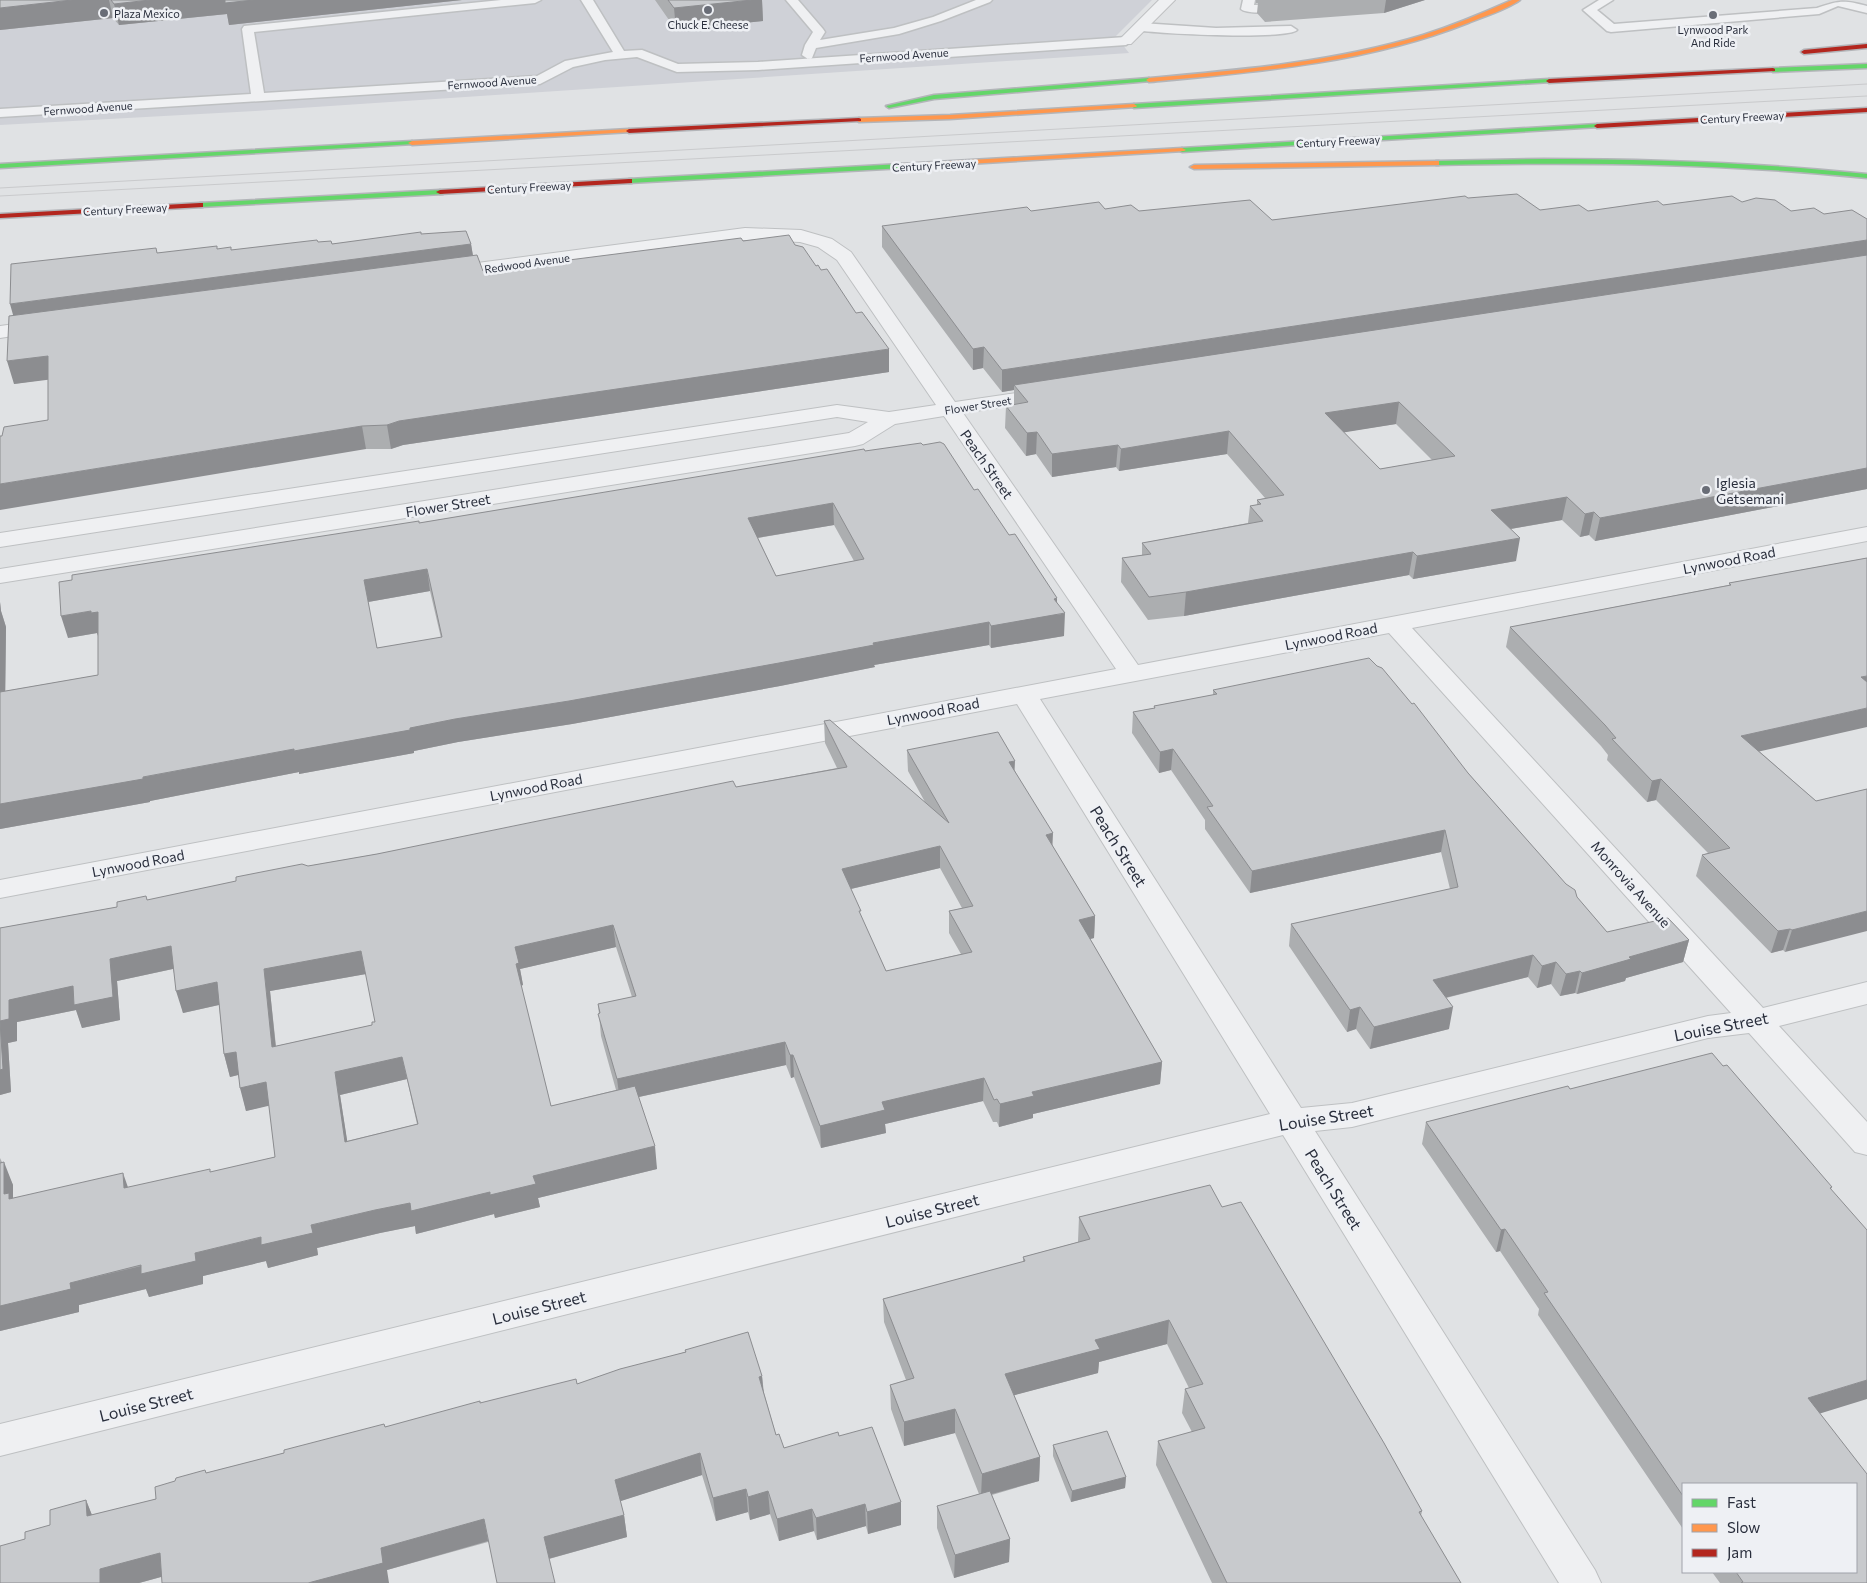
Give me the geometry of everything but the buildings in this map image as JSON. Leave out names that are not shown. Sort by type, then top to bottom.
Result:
[{"type":"highway","points":[[800,122],[934,97],[1223,74],[1321,60],[1384,48],[1444,31],[1517,0]]},
{"type":"highway","points":[[1792,53],[1867,46]]},
{"type":"highway","points":[[1594,78],[1675,63]]},
{"type":"highway","points":[[0,166],[800,122],[989,115],[1594,78],[1867,66]]},
{"type":"highway","name":"Century Freeway","points":[[0,216],[997,162],[1867,110]]},
{"type":"highway","points":[[1182,168],[1579,161],[1676,162],[1792,168],[1867,176]]},
{"type":"highway","points":[[997,162],[1103,166]]},
{"type":"street","points":[[1126,41],[1168,0]]},
{"type":"street","name":"Redwood Avenue","points":[[432,275],[745,234],[783,234],[817,239]]},
{"type":"street","name":"Peach Street","points":[[817,239],[832,246],[844,256],[1132,674]]},
{"type":"street","points":[[0,332],[59,324]]},
{"type":"street","name":"Flower Street","points":[[0,540],[837,411],[889,418],[1070,390]]},
{"type":"street","name":"Flower Street","points":[[0,576],[855,440],[889,418]]},
{"type":"street","points":[[298,495],[304,528]]},
{"type":"street","name":"Lynwood Road","points":[[0,889],[1867,534]]},
{"type":"street","name":"Monrovia Avenue","points":[[1395,624],[1867,1143]]},
{"type":"street","name":"Peach Street","points":[[1024,694],[1580,1583]]},
{"type":"street","name":"Louise Street","points":[[0,1440],[1291,1121],[1352,1115],[1708,1027],[1756,1020],[1867,993]]},
{"type":"lane","points":[[258,98],[248,29],[536,0]]},
{"type":"lane","points":[[587,0],[622,55]]},
{"type":"lane","points":[[792,0],[819,32],[811,45],[806,62]]},
{"type":"lane","points":[[811,45],[895,31],[937,19],[986,0]]},
{"type":"lane","points":[[1249,0],[1247,9],[1300,6]]},
{"type":"lane","points":[[1607,0],[1589,10],[1611,28],[1819,11],[1839,1],[1867,10]]},
{"type":"lane","points":[[1746,17],[1766,4]]},
{"type":"lane","points":[[1141,27],[1243,33],[1291,30]]},
{"type":"lane","name":"Fernwood Avenue","points":[[0,113],[540,80],[569,64],[605,56],[638,53],[677,68],[758,66],[1126,41]]},
{"type":"shaded area","name":"Plaza Mexico","points":[[0,0],[1152,0],[1116,36],[1129,53],[255,111],[0,125]]},
{"type":"tram line","points":[[0,188],[1867,84]]},
{"type":"tram line","points":[[0,196],[1867,96]]},
{"type":"traffic: fast","points":[[1773,70],[1867,66]]},
{"type":"traffic: fast","points":[[889,106],[934,97],[1149,80]]},
{"type":"traffic: fast","points":[[1134,106],[1549,81]]},
{"type":"traffic: fast","points":[[1182,150],[1597,126]]},
{"type":"traffic: fast","points":[[0,166],[412,143]]},
{"type":"traffic: fast","points":[[1436,163],[1652,162],[1760,166],[1867,176]]},
{"type":"traffic: fast","points":[[629,181],[901,166]]},
{"type":"traffic: fast","points":[[200,205],[440,192]]},
{"type":"traffic: slow","points":[[1149,80],[1254,70],[1357,53],[1425,36],[1517,0]]},
{"type":"traffic: slow","points":[[859,120],[950,117],[1134,106]]},
{"type":"traffic: slow","points":[[412,143],[629,131]]},
{"type":"traffic: slow","points":[[901,166],[1182,150]]},
{"type":"traffic: slow","points":[[1194,167],[1436,163]]},
{"type":"traffic: jam","points":[[1804,52],[1867,46]]},
{"type":"traffic: jam","points":[[1549,81],[1773,70]]},
{"type":"traffic: jam","points":[[1597,126],[1867,110]]},
{"type":"traffic: jam","points":[[629,131],[859,120]]},
{"type":"traffic: jam","points":[[440,192],[629,181]]},
{"type":"traffic: jam","points":[[0,216],[200,205]]},
{"type":"place","name":"Chuck E. Cheese","points":[[708,10]]},
{"type":"place","name":"Plaza Mexico","points":[[104,13]]},
{"type":"place","name":"Lynwood Park And Ride","points":[[1713,15]]},
{"type":"place","name":"Iglesia Getsemani","points":[[1706,490]]}]
